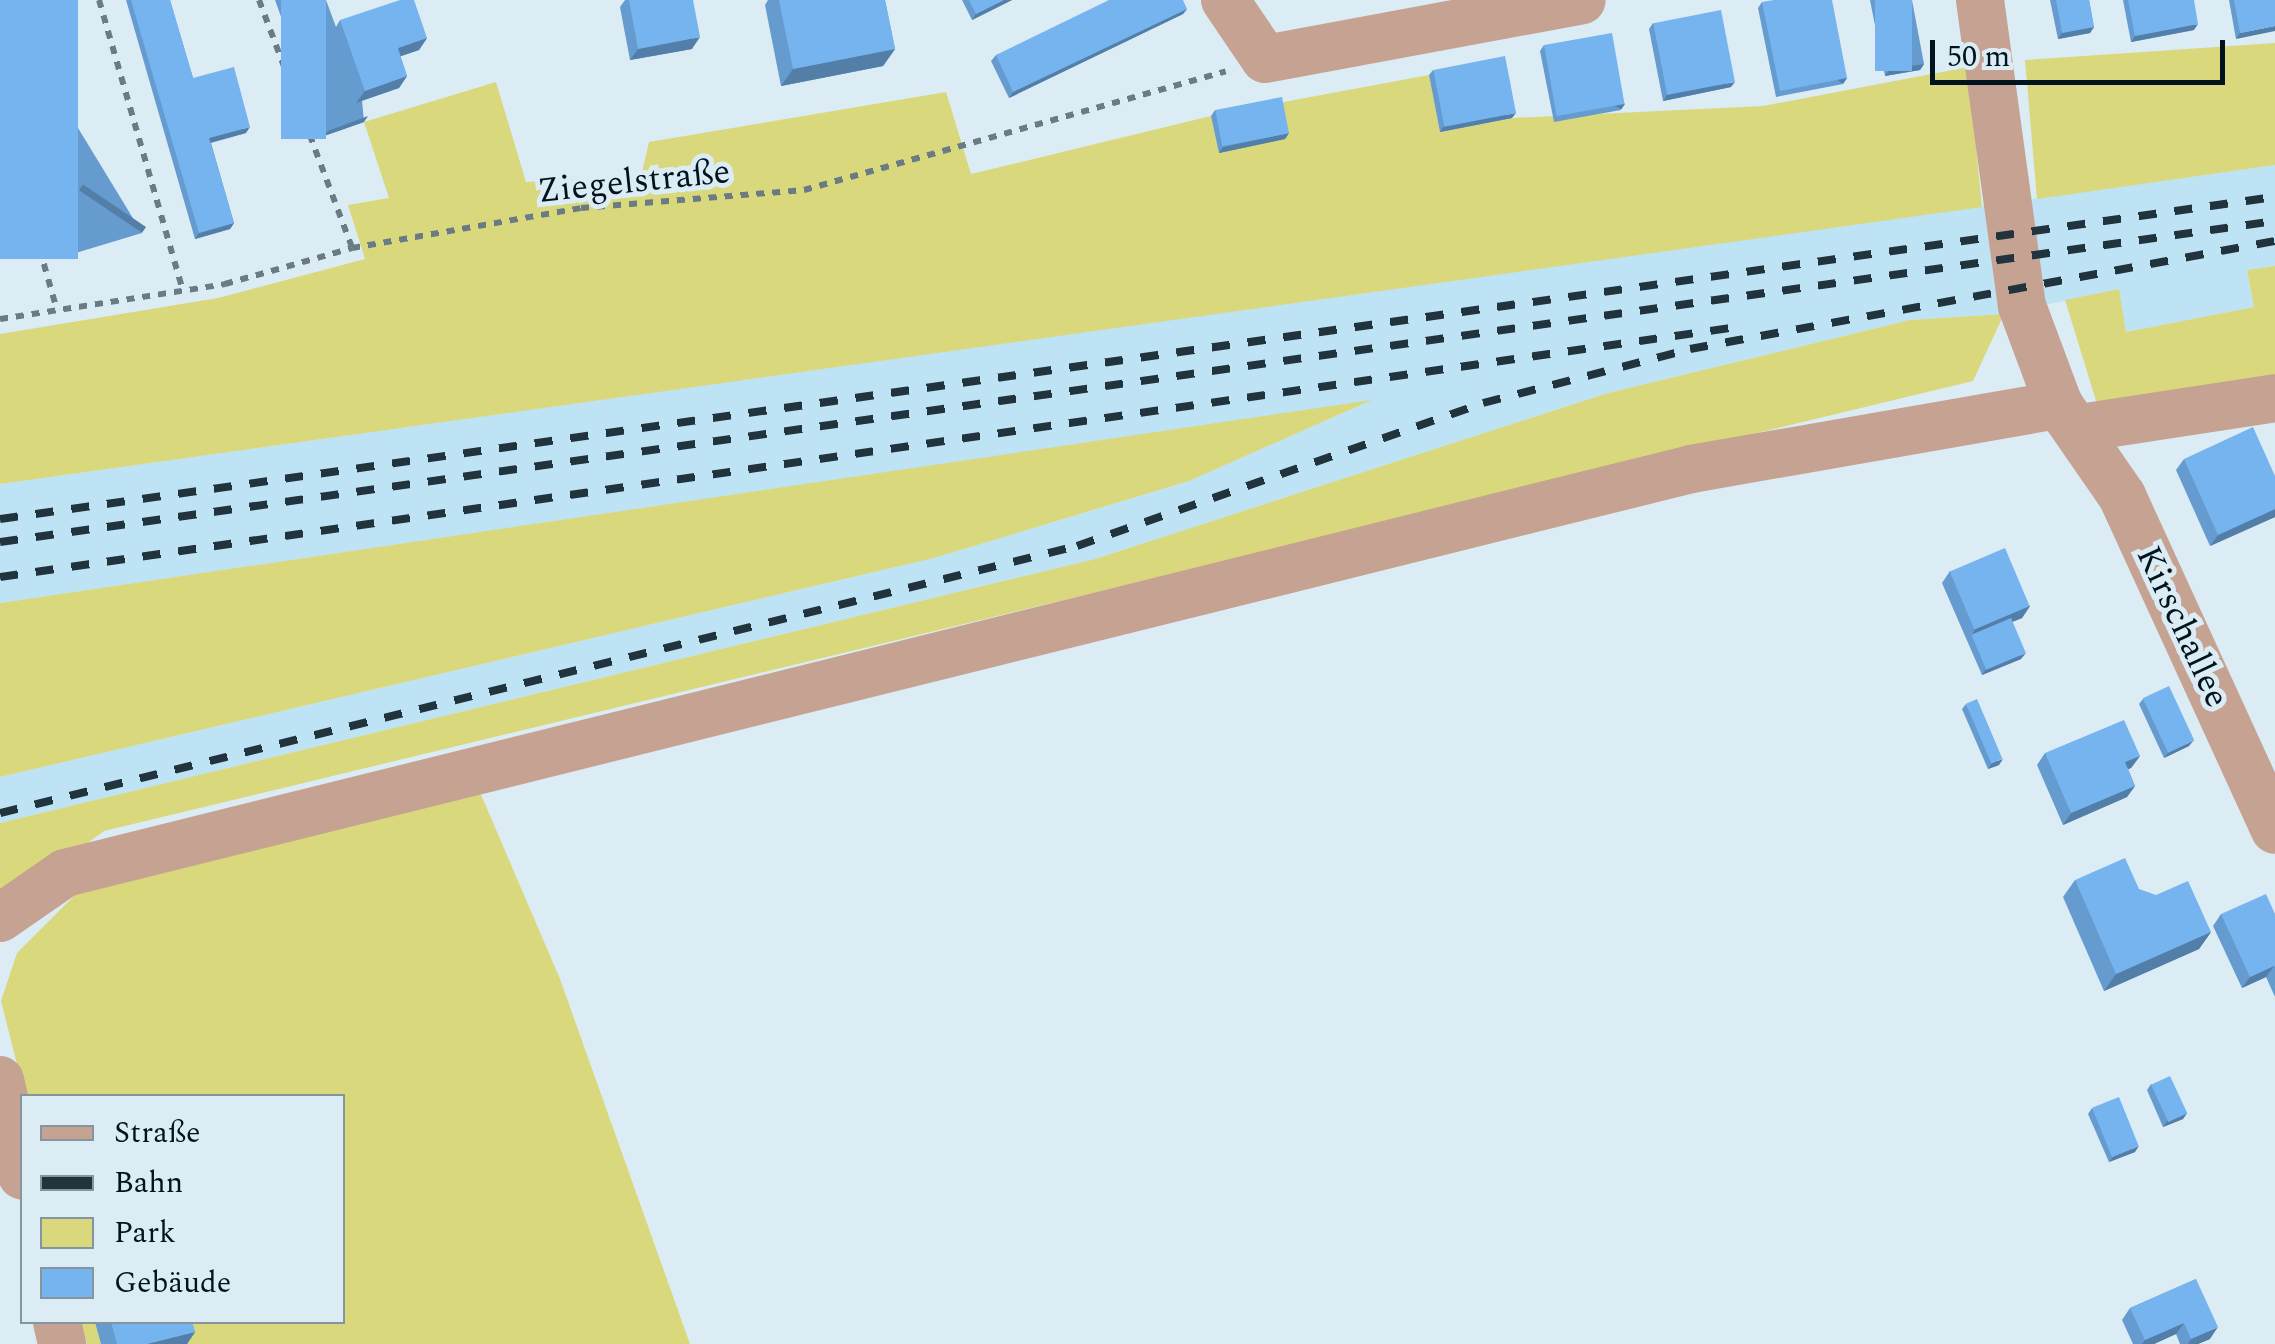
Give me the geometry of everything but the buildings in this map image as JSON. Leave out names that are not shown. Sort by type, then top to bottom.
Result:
[{"type":"street","points":[[1225,0],[1265,60],[1582,0]]},
{"type":"street","name":"Kirschallee","points":[[1980,0],[2022,306],[2069,417],[2122,496],[2275,830]]},
{"type":"street","points":[[0,918],[13,901],[84,869],[1691,470],[2069,417],[2275,398]]},
{"type":"street","points":[[0,1080],[20,1167]]},
{"type":"path","points":[[99,0],[183,291]]},
{"type":"path","points":[[259,0],[352,248]]},
{"type":"path","name":"Ziegelstraße","points":[[0,318],[183,291],[352,248],[581,208],[804,190],[1265,60]]},
{"type":"path","points":[[0,110],[57,310]]},
{"type":"shaded area","points":[[2275,165],[2275,266],[2247,270],[2254,307],[2126,332],[2118,289],[2004,314],[1910,320],[1608,393],[1095,559],[0,823],[0,777],[934,558],[1189,481],[1370,401],[0,603],[0,484]]},
{"type":"green space","points":[[2275,43],[2275,165],[2037,199],[2025,60]]},
{"type":"green space","points":[[1968,67],[1982,207],[0,484],[0,334],[218,298],[365,259],[348,205],[389,198],[364,122],[496,82],[526,182],[641,176],[649,142],[946,92],[971,174],[1211,116],[1219,152],[1285,139],[1278,103],[1429,75],[1440,132],[1512,118],[1763,106]]},
{"type":"green space","points":[[2275,266],[2275,383],[2097,404],[2065,300],[2119,289],[2126,332],[2254,307],[2247,270]]},
{"type":"green space","points":[[2004,314],[1973,381],[104,831],[0,907],[0,823],[1095,559],[1608,393],[1910,320]]},
{"type":"green space","points":[[1372,400],[1189,481],[934,558],[0,777],[0,603]]},
{"type":"green space","points":[[470,769],[560,979],[690,1344],[87,1344],[82,1324],[345,1324],[345,1094],[24,1094],[1,1001],[17,953],[116,854]]},
{"type":"railway","points":[[0,519],[2275,197]]},
{"type":"railway","points":[[0,542],[2275,221]]},
{"type":"railway","points":[[0,813],[1077,546],[1483,403],[1690,349],[2275,241]]},
{"type":"railway","points":[[0,577],[1731,328]]}]
